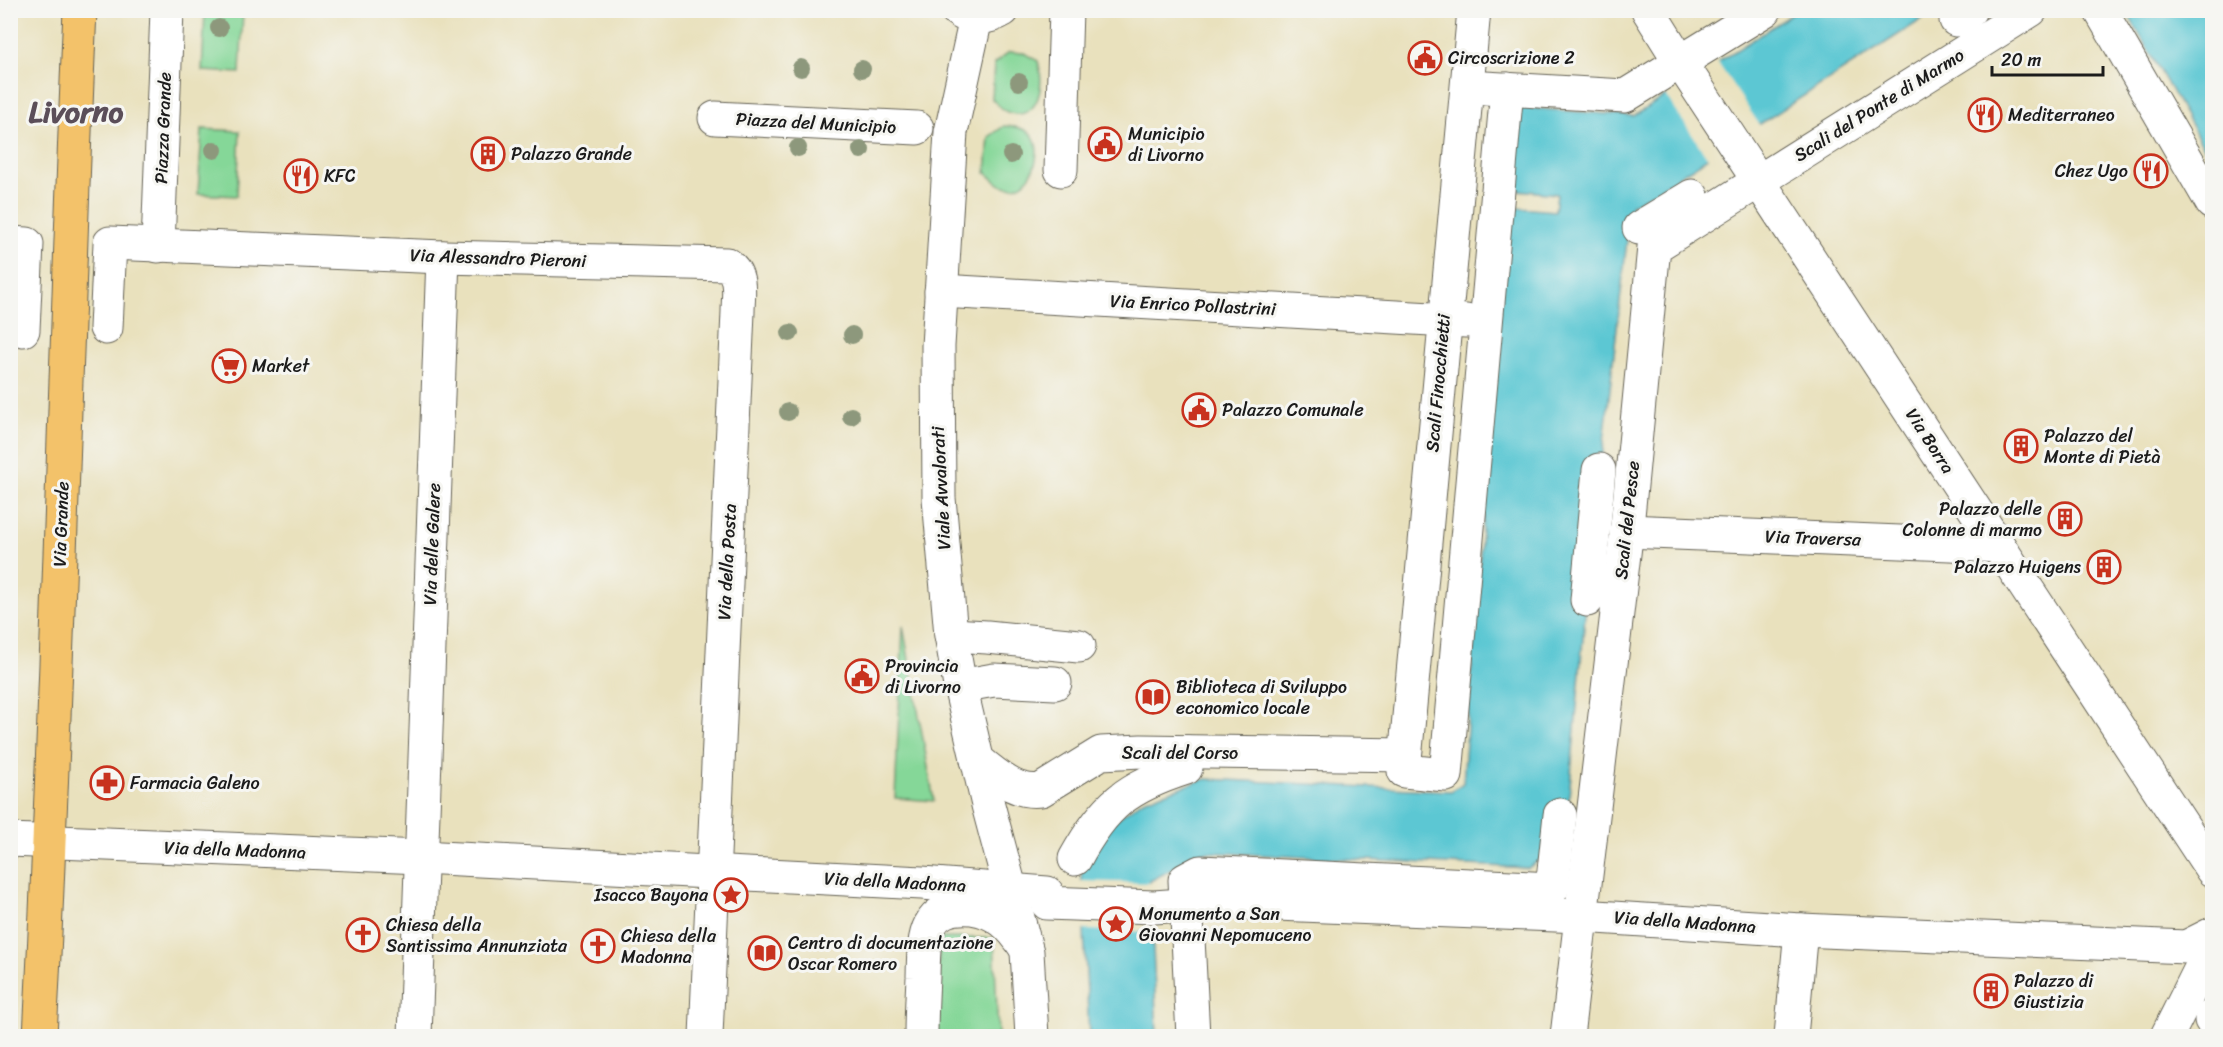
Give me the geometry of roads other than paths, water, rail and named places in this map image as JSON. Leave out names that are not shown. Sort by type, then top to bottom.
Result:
[{"type":"main road","name":"Via Grande","points":[[40,1036],[80,10]]},
{"type":"street","name":"Piazza Grande","points":[[158,246],[167,10]]},
{"type":"street","points":[[1061,170],[1066,10]]},
{"type":"street","name":"Scali Finocchietti","points":[[1404,755],[1474,10]]},
{"type":"street","name":"Via Borra","points":[[1648,10],[2212,870]]},
{"type":"street","points":[[1467,87],[1624,96],[1684,68],[1765,10]]},
{"type":"street","name":"Scali del Ponte di Marmo","points":[[1748,164],[2031,10]]},
{"type":"street","points":[[2100,10],[2212,203]]},
{"type":"street","name":"Viale Avvalorati","points":[[978,13],[951,132],[938,358],[939,498],[951,635],[977,760],[1028,951],[1032,1036]]},
{"type":"street","points":[[1404,755],[1404,771],[1446,775],[1507,89]]},
{"type":"street","name":"Piazza del Municipio","points":[[715,118],[917,128]]},
{"type":"street","points":[[2188,126],[2212,168]]},
{"type":"street","points":[[1640,228],[1748,164]]},
{"type":"street","name":"Scali del Pesce","points":[[1567,1036],[1626,534],[1654,247],[1748,164]]},
{"type":"street","points":[[10,243],[27,244],[23,330]]},
{"type":"street","points":[[106,328],[110,243],[158,246]]},
{"type":"street","name":"Via Alessandro Pieroni","points":[[158,246],[443,257],[727,264],[734,268]]},
{"type":"street","name":"Via delle Galere","points":[[415,1036],[443,257]]},
{"type":"street","name":"Via della Posta","points":[[706,1036],[738,312],[738,276],[734,268]]},
{"type":"street","name":"Via Enrico Pollastrini","points":[[941,291],[1486,322]]},
{"type":"street","points":[[1587,600],[1599,470]]},
{"type":"street","name":"Via Traversa","points":[[1593,533],[1999,546]]},
{"type":"street","points":[[951,635],[1079,646]]},
{"type":"street","points":[[960,686],[994,680],[1055,683]]},
{"type":"street","points":[[1075,859],[1102,814],[1142,784],[1186,768],[1187,752]]},
{"type":"street","name":"Scali del Corso","points":[[977,760],[1010,784],[1020,790],[1030,792],[1041,790],[1101,753],[1404,755]]},
{"type":"street","points":[[1193,1036],[1185,880],[1200,872],[1552,889],[1560,815]]},
{"type":"street","name":"Via della Madonna","points":[[10,840],[931,884],[1047,893],[1047,903],[1067,905],[1154,907],[1225,902],[1581,916],[1801,930],[2186,947],[2212,934]]},
{"type":"street","points":[[921,1036],[924,940],[932,922],[944,911],[957,907],[986,911],[1013,929],[1028,951]]},
{"type":"street","points":[[1791,1036],[1801,930]]},
{"type":"street","points":[[2167,1036],[2199,972],[2212,956]]},
{"type":"water","points":[[1797,11],[1935,11],[1655,192],[1631,205],[1602,459],[1585,460],[1569,602],[1586,604],[1568,808],[1545,856],[1528,868],[1204,852],[1150,881],[1157,1036],[1089,1036],[1081,866],[1103,829],[1143,800],[1206,779],[1451,791],[1463,783],[1506,207],[1555,211],[1557,194],[1507,189],[1516,107],[1634,116]]},
{"type":"water","points":[[2126,11],[2212,11],[2212,162]]},
{"type":"place","name":"Circoscrizione 2","points":[[1425,58]]},
{"type":"place","name":"Mediterraneo","points":[[1985,115]]},
{"type":"place","name":"Municipio di Livorno","points":[[1105,144]]},
{"type":"place","name":"Palazzo Grande","points":[[488,154]]},
{"type":"place","name":"Chez Ugo","points":[[2151,171]]},
{"type":"place","name":"KFC","points":[[301,176]]},
{"type":"place","name":"Market","points":[[229,366]]},
{"type":"place","name":"Palazzo Comunale","points":[[1199,410]]},
{"type":"place","name":"Palazzo del Monte di Pietà","points":[[2021,446]]},
{"type":"place","name":"Palazzo delle Colonne di marmo","points":[[2065,519]]},
{"type":"place","name":"Palazzo Huigens","points":[[2104,567]]},
{"type":"place","name":"Provincia di Livorno","points":[[862,676]]},
{"type":"place","name":"Biblioteca di Sviluppo economico locale","points":[[1153,697]]},
{"type":"place","name":"Farmacia Galeno","points":[[107,783]]},
{"type":"place","name":"Isacco Bayona","points":[[731,895]]},
{"type":"place","name":"Monumento a San Giovanni Nepomuceno","points":[[1116,924]]},
{"type":"place","name":"Chiesa della Santissima Annunziata","points":[[363,935]]},
{"type":"place","name":"Chiesa della Madonna","points":[[598,946]]},
{"type":"place","name":"Centro di documentazione Oscar Romero","points":[[765,953]]},
{"type":"place","name":"Palazzo di Giustizia","points":[[1991,991]]},
{"type":"district","name":"Livorno","points":[[76,112]]}]
